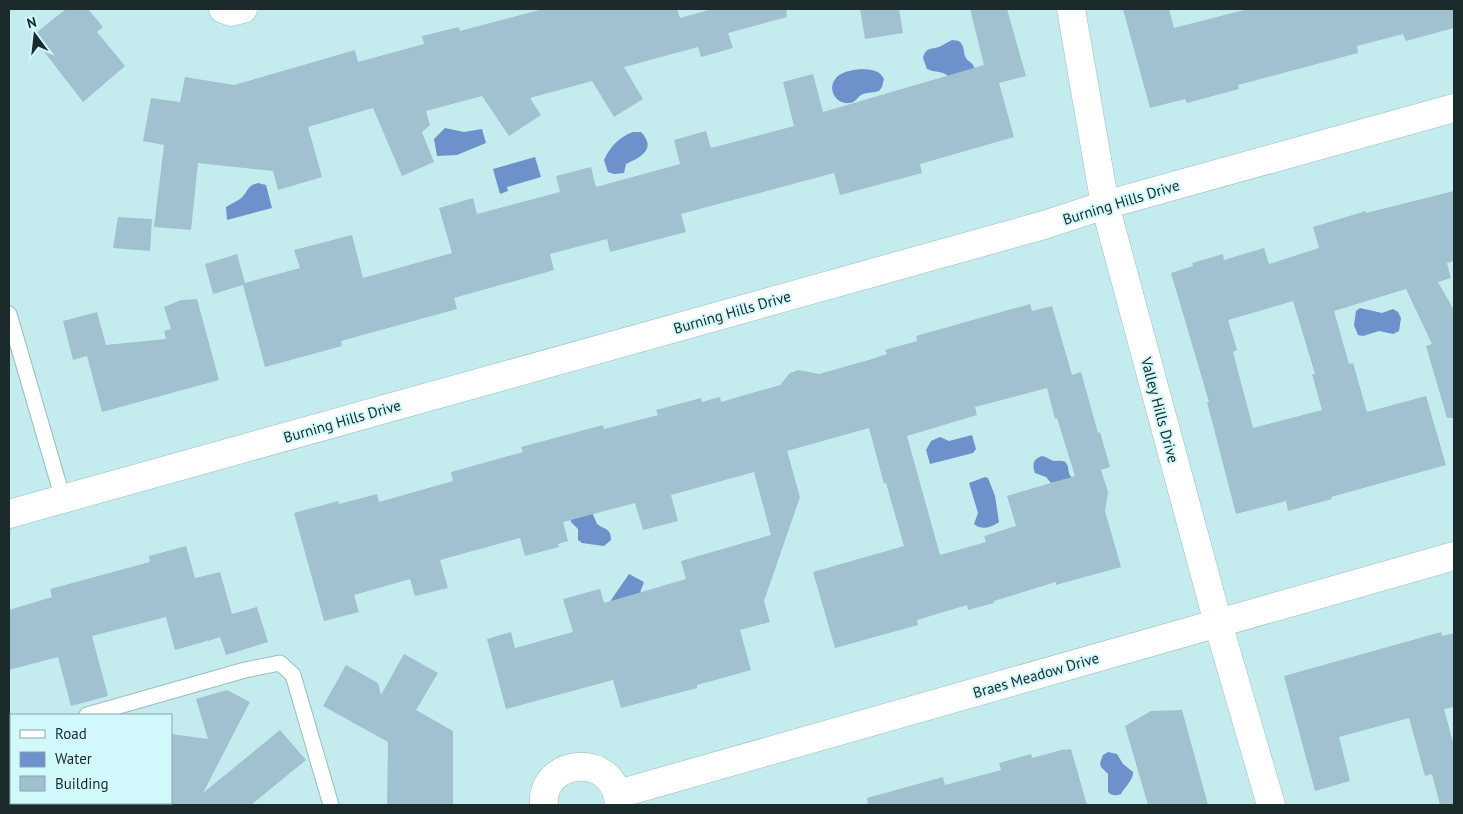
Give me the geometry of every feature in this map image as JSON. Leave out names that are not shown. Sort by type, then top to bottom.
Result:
[{"type":"street","points":[[224,9],[231,12],[242,9]]},
{"type":"street","name":"Valley Hills Drive","points":[[1071,9],[1105,205],[1218,623],[1271,805]]},
{"type":"street","name":"Burning Hills Drive","points":[[9,514],[1034,228],[1105,205],[1454,108]]},
{"type":"street","name":"Braes Meadow Drive","points":[[544,805],[543,800],[548,786],[557,774],[570,768],[586,766],[600,771],[611,780],[619,800],[1218,623],[1454,556]]},
{"type":"lane","points":[[9,314],[63,499]]},
{"type":"lane","points":[[90,714],[245,670],[280,663],[293,675],[331,805]]},
{"type":"water","points":[[952,40],[961,43],[966,58],[974,66],[975,74],[953,80],[943,73],[927,69],[923,58],[926,52]]},
{"type":"water","points":[[861,69],[880,73],[884,79],[879,91],[863,94],[850,103],[844,103],[836,98],[832,89],[834,80],[843,73]]},
{"type":"water","points":[[445,128],[464,132],[482,129],[486,143],[457,155],[437,156],[434,139]]},
{"type":"water","points":[[633,132],[641,132],[646,138],[648,143],[645,152],[626,164],[624,173],[614,174],[608,172],[604,160],[609,151],[619,140]]},
{"type":"water","points":[[535,157],[541,177],[507,187],[508,191],[500,194],[493,169]]},
{"type":"water","points":[[258,183],[266,185],[272,208],[227,220],[226,207],[243,197],[251,186]]},
{"type":"water","points":[[1360,308],[1382,313],[1393,309],[1398,312],[1401,318],[1399,331],[1393,334],[1379,331],[1363,336],[1358,335],[1354,325],[1356,311]]},
{"type":"water","points":[[972,435],[976,449],[973,453],[930,464],[926,450],[931,441],[940,437],[949,441]]},
{"type":"water","points":[[1042,456],[1066,463],[1072,478],[1051,483],[1046,477],[1035,473],[1034,462]]},
{"type":"water","points":[[985,477],[988,478],[995,496],[999,522],[984,528],[974,524],[978,513],[969,483]]},
{"type":"water","points":[[592,512],[597,524],[610,533],[611,540],[604,546],[582,543],[578,540],[578,529],[571,522],[570,517]]},
{"type":"water","points":[[629,574],[644,582],[635,606],[609,603]]},
{"type":"water","points":[[1108,752],[1117,754],[1123,764],[1133,772],[1129,783],[1121,794],[1113,795],[1108,792],[1108,774],[1101,767],[1100,763],[1103,755]]},
{"type":"building","points":[[66,9],[88,9],[103,27],[97,32],[125,66],[83,102],[32,36]]},
{"type":"building","points":[[543,9],[677,9],[680,18],[712,9],[786,9],[787,17],[728,33],[733,48],[701,57],[698,47],[624,67],[643,99],[614,117],[592,81],[530,98],[541,115],[509,136],[482,96],[426,111],[430,125],[422,132],[434,162],[402,176],[373,108],[308,127],[322,177],[278,190],[273,171],[198,163],[191,230],[154,227],[164,145],[143,141],[151,98],[180,102],[185,77],[234,85],[355,50],[358,62],[424,44],[422,36],[459,27],[460,31]]},
{"type":"building","points":[[860,9],[899,9],[903,33],[865,39]]},
{"type":"building","points":[[970,9],[1007,9],[1026,76],[999,83],[1014,137],[920,164],[922,173],[840,195],[834,173],[681,214],[686,232],[610,252],[607,239],[550,254],[554,270],[454,298],[457,309],[341,341],[342,346],[265,367],[243,285],[213,294],[205,264],[237,254],[245,283],[300,268],[294,250],[352,235],[363,278],[452,253],[439,208],[473,198],[477,214],[560,192],[556,176],[591,167],[596,187],[680,164],[674,140],[706,131],[711,148],[794,126],[783,82],[813,74],[823,112],[984,65]]},
{"type":"building","points":[[1123,9],[1169,9],[1174,28],[1248,9],[1454,9],[1454,28],[1406,41],[1403,34],[1357,46],[1358,53],[1238,85],[1239,89],[1187,103],[1185,99],[1150,108]]},
{"type":"building","points":[[1454,191],[1454,261],[1447,263],[1451,278],[1438,282],[1454,310],[1454,418],[1447,418],[1426,346],[1432,344],[1406,289],[1334,311],[1349,364],[1353,363],[1367,412],[1426,396],[1446,465],[1288,511],[1286,501],[1236,514],[1207,402],[1209,402],[1171,273],[1193,266],[1192,263],[1223,254],[1224,260],[1264,248],[1269,264],[1319,248],[1313,227],[1366,211],[1366,213]],"holes":[[[1293,301],[1315,374],[1312,374],[1322,410],[1253,428],[1233,352],[1237,350],[1228,320]]]},
{"type":"building","points":[[118,217],[152,219],[150,251],[113,248]]},
{"type":"building","points":[[197,299],[219,380],[102,412],[87,356],[73,360],[63,321],[97,312],[106,345],[166,339],[164,331],[171,329],[164,307],[181,300]]},
{"type":"building","points":[[1030,304],[1032,311],[1052,306],[1072,375],[1081,372],[1098,433],[1100,432],[1110,467],[1101,470],[1108,492],[1105,511],[1121,567],[1056,585],[1056,582],[968,610],[967,605],[917,620],[918,625],[835,648],[813,572],[904,546],[886,483],[884,484],[869,428],[787,451],[800,497],[764,601],[770,622],[740,630],[751,670],[697,685],[697,688],[621,708],[613,680],[506,709],[487,639],[511,632],[515,648],[573,632],[563,599],[600,589],[604,603],[686,579],[681,561],[771,535],[754,472],[671,495],[678,521],[643,530],[635,503],[563,522],[568,541],[558,544],[559,547],[525,556],[520,538],[440,560],[448,588],[415,596],[410,579],[354,595],[359,612],[324,621],[294,513],[338,501],[339,504],[377,494],[379,502],[453,481],[451,472],[523,452],[521,447],[603,425],[604,429],[658,415],[656,410],[701,398],[702,402],[720,397],[721,402],[780,385],[790,373],[798,370],[819,374],[887,354],[885,350],[917,341],[916,336]],"holes":[[[1047,388],[1055,419],[1057,418],[1075,476],[1007,496],[1016,526],[984,536],[986,542],[940,555],[907,436],[977,415],[975,407]]]},
{"type":"building","points":[[186,546],[195,578],[220,572],[232,614],[257,607],[268,642],[226,655],[220,637],[208,641],[205,639],[207,641],[175,650],[166,617],[92,636],[108,696],[71,706],[58,657],[9,670],[9,610],[52,597],[50,589],[150,562],[149,556]]},
{"type":"building","points":[[1441,632],[1442,636],[1454,633],[1454,707],[1444,709],[1454,746],[1454,805],[1440,805],[1432,774],[1425,776],[1409,718],[1339,737],[1350,781],[1315,791],[1284,676]]},
{"type":"building","points":[[404,654],[438,673],[416,710],[453,731],[453,805],[387,805],[388,742],[323,706],[346,665],[378,683],[381,695]]},
{"type":"building","points":[[227,690],[250,702],[203,793],[280,730],[306,760],[251,805],[171,805],[172,734],[208,739],[196,699]]},
{"type":"building","points":[[1182,710],[1208,805],[1148,805],[1125,726],[1151,711]]},
{"type":"building","points":[[1071,749],[1087,805],[868,805],[867,798],[943,777],[945,785],[1001,770],[999,763],[1031,754],[1032,758]]}]
